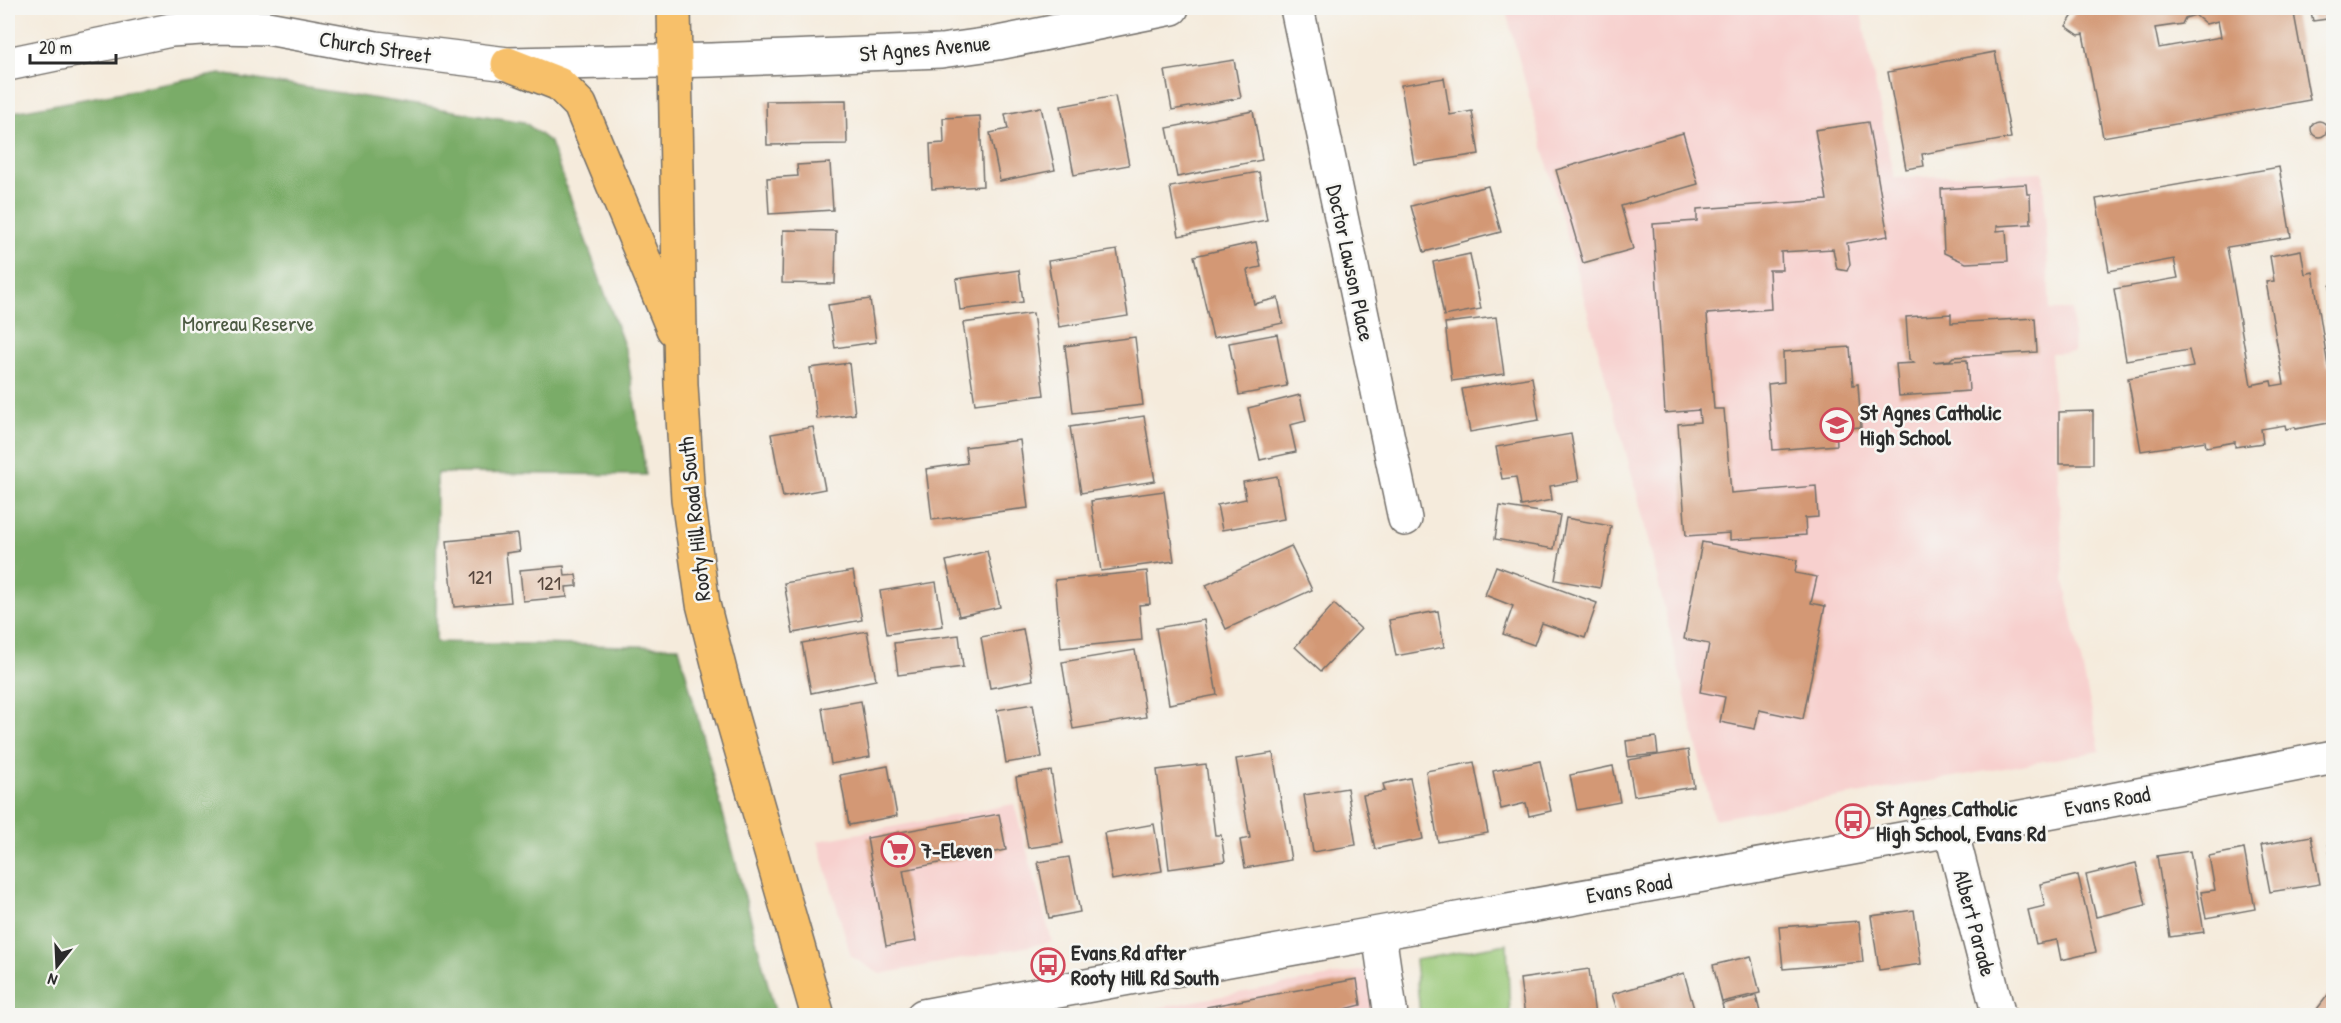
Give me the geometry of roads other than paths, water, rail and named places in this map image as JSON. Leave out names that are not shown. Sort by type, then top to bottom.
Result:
[{"type":"main road","name":"Rooty Hill Road South","points":[[674,8],[681,348],[688,499],[703,604],[731,714],[818,1016]]},
{"type":"main road","points":[[508,64],[559,84],[580,105],[681,348]]},
{"type":"street","name":"St Agnes Avenue","points":[[675,59],[942,51],[998,43],[1172,8]]},
{"type":"street","name":"Doctor Lawson Place","points":[[1297,8],[1405,519]]},
{"type":"street","name":"Church Street","points":[[8,64],[171,30],[217,27],[267,28],[386,50],[508,64],[675,59]]},
{"type":"street","name":"Evans Road","points":[[923,1016],[1108,980],[1379,934],[2070,809],[2334,757]]},
{"type":"street","name":"Albert Parade","points":[[1951,830],[1999,1016]]},
{"type":"street","points":[[1379,934],[1391,1016]]},
{"type":"place","name":"St Agnes Catholic High School","points":[[1837,425]]},
{"type":"place","name":"St Agnes Catholic High School, Evans Rd","points":[[1853,821]]},
{"type":"place","name":"7-Eleven","points":[[898,850]]},
{"type":"place","name":"Evans Rd after Rooty Hill Rd South","points":[[1048,965]]},
{"type":"park label","name":"Morreau Reserve","points":[[248,323]]}]
